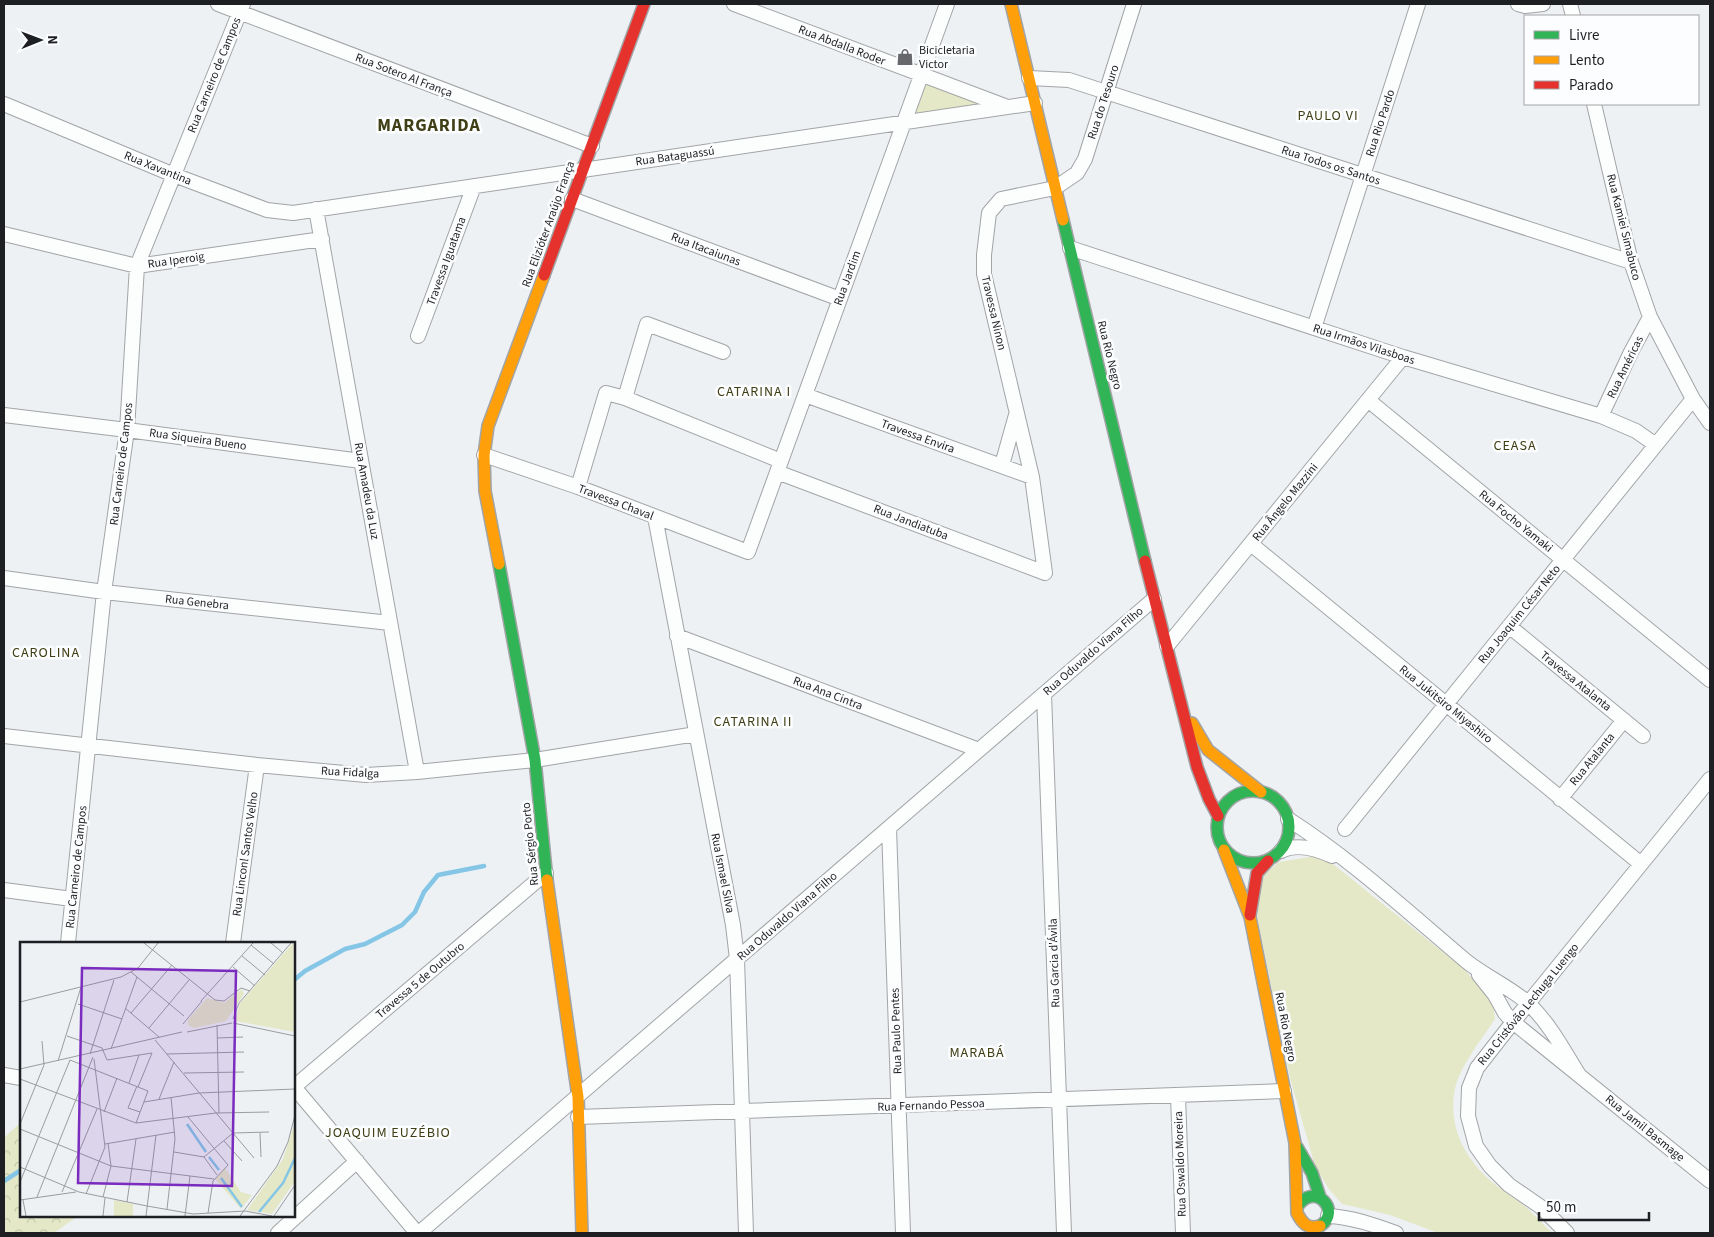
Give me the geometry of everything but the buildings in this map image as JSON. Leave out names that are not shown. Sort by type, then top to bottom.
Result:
[{"type":"main road","name":"Rua Elizióter Araújo França","points":[[484,454],[488,426],[644,4]]},
{"type":"main road","name":"Rua Rio Negro","points":[[1011,4],[1154,599],[1197,767],[1209,799],[1218,816]]},
{"type":"main road","name":"Rua Sérgio Porto","points":[[484,454],[485,490],[535,760],[546,874],[578,1097],[582,1233]]},
{"type":"main road","name":"Rua Rio Negro","points":[[1184,711],[1208,750],[1261,792]]},
{"type":"main road","points":[[1243,792],[1261,792],[1278,802],[1288,819],[1288,836],[1281,851],[1268,861],[1244,863],[1224,850],[1217,834],[1218,816],[1228,801],[1243,792]]},
{"type":"main road","name":"Rua Rio Negro","points":[[1224,850],[1250,917],[1295,1143],[1298,1212],[1295,1233]]},
{"type":"main road","name":"Rua Rio Negro","points":[[1250,917],[1257,873],[1268,861]]},
{"type":"main road","name":"Rua Rio Negro","points":[[1295,1143],[1312,1173],[1320,1197]]},
{"type":"main road","points":[[1309,1196],[1320,1197],[1328,1204],[1328,1216],[1322,1225],[1311,1230],[1306,1226],[1298,1212],[1300,1202],[1309,1196]]},
{"type":"street","name":"Rua Sotero Al França","points":[[218,4],[241,8],[592,146]]},
{"type":"street","name":"Rua Abdalla Roder","points":[[734,4],[1007,107]]},
{"type":"street","name":"Rua Jardim","points":[[748,552],[947,4]]},
{"type":"street","name":"Rua do Tesouro","points":[[1055,188],[1077,173],[1085,158],[1134,4]]},
{"type":"street","name":"Rua Rio Pardo","points":[[1314,328],[1418,4]]},
{"type":"street","points":[[1518,4],[1525,6],[1543,4]]},
{"type":"street","name":"Rua Carneiro de Campos","points":[[68,942],[104,592],[128,430],[137,266],[241,8]]},
{"type":"street","name":"Rua Todos os Santos","points":[[1028,78],[1069,80],[1631,262]]},
{"type":"street","name":"Rua Bataguassú","points":[[316,209],[1034,103]]},
{"type":"street","name":"Rua Xavantina","points":[[4,104],[174,175],[267,210],[293,213],[316,209]]},
{"type":"street","name":"Rua Kamiei Simabuco","points":[[1594,105],[1631,262],[1650,317],[1693,399],[1710,424]]},
{"type":"street","name":"Travessa Iguatama","points":[[418,336],[474,186]]},
{"type":"street","name":"Travessa Ninon","points":[[1045,573],[1032,477],[984,274],[984,255],[990,213],[1001,199],[1055,188]]},
{"type":"street","name":"Rua Itacaiunas","points":[[572,199],[840,299]]},
{"type":"street","name":"Rua Amadeu da Luz","points":[[316,209],[417,772]]},
{"type":"street","name":"Rua Iperoig","points":[[4,234],[137,266],[322,239]]},
{"type":"street","name":"Rua Irmãos Vilasboas","points":[[1070,248],[1314,328],[1600,416],[1636,431],[1656,445]]},
{"type":"street","name":"Rua Américas","points":[[1600,416],[1630,352],[1650,317]]},
{"type":"street","points":[[625,398],[647,324],[723,352]]},
{"type":"street","name":"Rua Ângelo Mazzini","points":[[1167,646],[1403,356]]},
{"type":"street","name":"Rua Jandiatuba","points":[[578,487],[606,393],[625,398],[779,466],[1045,573]]},
{"type":"street","name":"Travessa Envira","points":[[805,395],[1032,477]]},
{"type":"street","name":"Rua Joaquim César Neto","points":[[1344,829],[1693,399]]},
{"type":"street","name":"Rua Focho Yamaki","points":[[1368,400],[1710,680]]},
{"type":"street","name":"Travessa Ninon","points":[[1002,465],[1017,412]]},
{"type":"street","name":"Rua Siqueira Bueno","points":[[4,415],[361,462]]},
{"type":"street","name":"Travessa Chaval","points":[[484,454],[578,487],[748,552]]},
{"type":"street","name":"Rua Ismael Silva","points":[[655,517],[733,926],[737,959],[746,1233]]},
{"type":"street","name":"Rua Jukitsiro Miyashiro","points":[[1251,544],[1641,864]]},
{"type":"street","name":"Rua Genebra","points":[[4,578],[104,592],[390,622]]},
{"type":"street","name":"Rua Oduvaldo Viana Filho","points":[[418,1233],[1154,599]]},
{"type":"street","name":"Travessa Atalanta","points":[[1509,626],[1643,736]]},
{"type":"street","name":"Rua Ana Cintra","points":[[677,636],[979,750]]},
{"type":"street","name":"Rua Garcia d'Ávila","points":[[1044,694],[1064,1233]]},
{"type":"street","name":"Rua Atalanta","points":[[1560,799],[1624,720]]},
{"type":"street","name":"Rua Fidalga","points":[[4,736],[257,765],[366,775],[417,772],[535,760],[696,734]]},
{"type":"street","name":"Rua Linconl Santos Velho","points":[[233,942],[257,765]]},
{"type":"street","name":"Rua Cristóvão Lechuga Luengo","points":[[1567,1233],[1541,1208],[1509,1185],[1490,1166],[1476,1146],[1468,1116],[1469,1088],[1477,1068],[1710,779]]},
{"type":"street","name":"Rua Jamil Basmage","points":[[1288,819],[1318,838],[1469,963],[1528,1004],[1556,1036],[1579,1075]]},
{"type":"street","name":"Rua Paulo Pentes","points":[[889,828],[903,1233]]},
{"type":"street","name":"Rua Jamil Basmage","points":[[1281,851],[1287,848],[1315,848],[1353,866]]},
{"type":"street","name":"Travessa 5 de Outubro","points":[[295,1086],[546,874]]},
{"type":"street","points":[[4,890],[72,899]]},
{"type":"street","name":"Rua Jamil Basmage","points":[[1469,963],[1495,995],[1505,1013],[1513,1022],[1710,1181]]},
{"type":"street","points":[[4,1075],[20,1078]]},
{"type":"street","points":[[295,1088],[418,1233]]},
{"type":"street","name":"Rua Fernando Pessoa","points":[[578,1117],[1284,1091]]},
{"type":"street","name":"Rua Oswaldo Moreira","points":[[1178,1096],[1183,1233]]},
{"type":"street","points":[[278,1233],[357,1161]]},
{"type":"street","points":[[1328,1216],[1342,1216],[1355,1219],[1396,1233]]},
{"type":"green space","points":[[926,80],[993,106],[913,118]]},
{"type":"green space","points":[[1315,856],[1333,864],[1465,970],[1493,1003],[1495,1019],[1466,1062],[1455,1089],[1453,1103],[1457,1131],[1468,1155],[1486,1177],[1528,1209],[1552,1233],[1438,1233],[1390,1215],[1342,1204],[1329,1189],[1315,1166],[1290,1078],[1255,906],[1264,875],[1279,862]]},
{"type":"green space","points":[[20,1123],[20,1217],[77,1217],[54,1233],[4,1233],[4,1138]]},
{"type":"waterway","points":[[295,979],[305,971],[345,949],[365,944],[402,925],[415,912],[424,892],[438,875],[484,866]]},
{"type":"waterway","points":[[4,1181],[20,1171]]},
{"type":"traffic: fast","points":[[1063,220],[1145,561]]},
{"type":"traffic: fast","points":[[499,564],[535,760],[547,880]]},
{"type":"traffic: fast","points":[[1253,791],[1273,797],[1283,807],[1289,827],[1283,847],[1273,857],[1253,863],[1233,857],[1223,847],[1217,827],[1223,807],[1233,797],[1253,791]]},
{"type":"traffic: fast","points":[[1297,1147],[1312,1173],[1320,1197]]},
{"type":"traffic: fast","points":[[1297,1207],[1304,1199],[1311,1196],[1318,1197],[1324,1201],[1329,1213],[1326,1220],[1320,1226]]},
{"type":"traffic: slow","points":[[1011,4],[1063,220]]},
{"type":"traffic: slow","points":[[499,564],[485,491],[484,455],[488,426],[544,275]]},
{"type":"traffic: slow","points":[[1192,723],[1208,750],[1261,792]]},
{"type":"traffic: slow","points":[[1224,850],[1250,917],[1295,1143],[1297,1213],[1306,1225],[1312,1227],[1320,1226]]},
{"type":"traffic: slow","points":[[547,880],[578,1097],[582,1233]]},
{"type":"traffic: jam","points":[[544,275],[644,4]]},
{"type":"traffic: jam","points":[[1145,561],[1197,767],[1209,799],[1218,816]]},
{"type":"traffic: jam","points":[[1250,915],[1257,873],[1268,861]]},
{"type":"place","name":"Bicicletaria Victor","points":[[905,57]]},
{"type":"district","name":"PAULO VI","points":[[1328,115]]},
{"type":"district","name":"MARGARIDA","points":[[429,125]]},
{"type":"district","name":"CATARINA I","points":[[754,391]]},
{"type":"district","name":"CEASA","points":[[1515,445]]},
{"type":"district","name":"CAROLINA","points":[[46,652]]},
{"type":"district","name":"CATARINA II","points":[[753,721]]},
{"type":"district","name":"MARABÁ","points":[[977,1052]]},
{"type":"district","name":"JOAQUIM EUZÉBIO","points":[[388,1132]]}]
